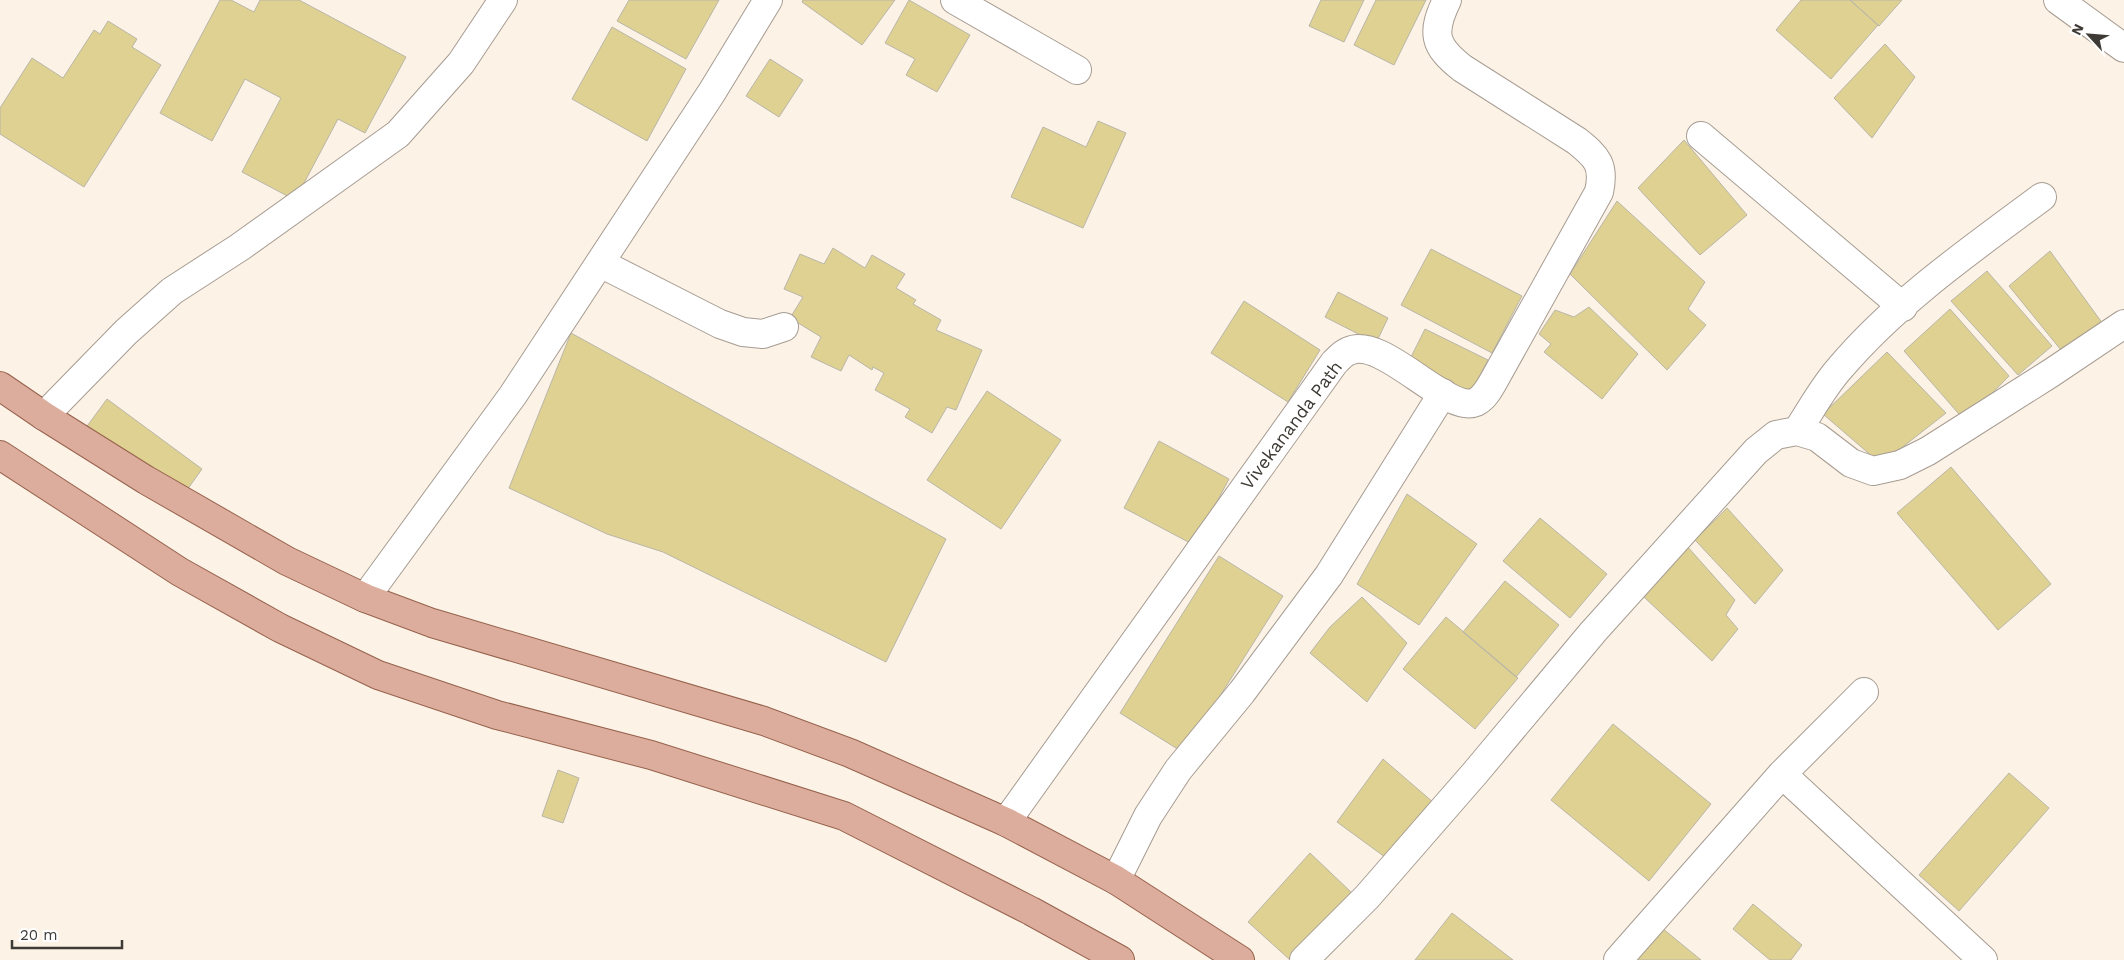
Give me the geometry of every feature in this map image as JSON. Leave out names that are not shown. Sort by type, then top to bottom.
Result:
[{"type":"main road","points":[[0,386],[146,480],[287,561],[365,598],[441,626],[764,720],[850,753],[1006,822],[1116,880],[1240,960]]},
{"type":"main road","points":[[0,454],[180,572],[280,628],[378,675],[497,715],[651,755],[844,816],[1031,911],[1120,960]]},
{"type":"street","points":[[44,416],[126,332],[172,291],[240,247],[398,134],[462,63],[503,0]]},
{"type":"street","points":[[365,598],[513,394],[712,92],[768,0]]},
{"type":"street","points":[[955,0],[1077,70]]},
{"type":"street","name":"Vivekananda Path","points":[[1006,822],[1334,363],[1349,350],[1365,349],[1383,356],[1452,399],[1466,403],[1476,402],[1486,393],[1599,192],[1603,177],[1600,163],[1591,152],[1577,141],[1462,68],[1447,56],[1438,42],[1437,27],[1447,0]]},
{"type":"street","points":[[2058,0],[2124,48]]},
{"type":"street","points":[[1701,136],[1903,307]]},
{"type":"street","points":[[1797,431],[1839,369],[1876,330],[1968,252],[2042,196]]},
{"type":"street","points":[[600,263],[720,324],[744,332],[763,334],[784,327]]},
{"type":"street","points":[[1304,960],[1368,897],[1475,774],[1593,632],[1756,451],[1776,435],[1797,431],[1817,437],[1851,463],[1873,471],[1900,466],[1928,451],[2124,324]]},
{"type":"street","points":[[1116,880],[1148,816],[1178,770],[1242,692],[1329,575],[1443,393]]},
{"type":"street","points":[[1618,960],[1782,774],[1864,692]]},
{"type":"street","points":[[1782,774],[1983,960]]},
{"type":"building","points":[[220,0],[231,0],[254,12],[260,0],[299,0],[406,57],[365,133],[338,119],[295,200],[242,172],[281,98],[245,79],[212,141],[160,113]]},
{"type":"building","points":[[629,0],[719,0],[686,59],[617,21]]},
{"type":"building","points":[[803,0],[895,0],[862,45],[802,2]]},
{"type":"building","points":[[909,0],[970,35],[937,92],[906,75],[915,59],[885,43]]},
{"type":"building","points":[[1321,0],[1364,0],[1344,42],[1309,26]]},
{"type":"building","points":[[1376,0],[1426,0],[1394,65],[1354,45]]},
{"type":"building","points":[[1801,0],[1850,0],[1878,25],[1831,79],[1776,30]]},
{"type":"building","points":[[1850,0],[1902,0],[1879,26]]},
{"type":"building","points":[[108,21],[137,39],[132,47],[161,65],[84,187],[0,134],[0,108],[32,58],[63,78],[94,30],[100,34]]},
{"type":"building","points":[[612,27],[686,69],[647,141],[572,99]]},
{"type":"building","points":[[1885,44],[1915,77],[1872,138],[1834,98]]},
{"type":"building","points":[[770,59],[803,80],[779,117],[746,96]]},
{"type":"building","points":[[1098,121],[1126,133],[1083,228],[1011,197],[1043,127],[1086,147]]},
{"type":"building","points":[[1684,140],[1747,215],[1700,255],[1638,188]]},
{"type":"building","points":[[1617,201],[1705,282],[1688,309],[1706,325],[1667,370],[1570,274]]},
{"type":"building","points":[[833,248],[865,268],[872,255],[905,274],[896,288],[916,300],[913,304],[941,320],[936,330],[982,350],[956,410],[947,407],[932,433],[905,417],[910,409],[875,390],[884,373],[873,367],[872,370],[849,355],[841,371],[811,357],[821,337],[790,318],[803,297],[784,289],[800,254],[824,264]]},
{"type":"building","points":[[1431,249],[1522,296],[1492,353],[1401,305]]},
{"type":"building","points":[[2050,251],[2103,324],[2065,355],[2009,286]]},
{"type":"building","points":[[1987,271],[2052,346],[2018,375],[1951,301]]},
{"type":"building","points":[[1338,292],[1388,318],[1376,343],[1325,317]]},
{"type":"building","points":[[1244,301],[1320,350],[1288,402],[1211,353]]},
{"type":"building","points":[[1589,307],[1638,354],[1602,399],[1544,352],[1551,344],[1539,334],[1555,310],[1574,317]]},
{"type":"building","points":[[1950,309],[2009,376],[1965,421],[1904,351]]},
{"type":"building","points":[[1425,329],[1488,360],[1468,398],[1406,367]]},
{"type":"building","points":[[571,333],[946,539],[886,662],[663,552],[607,534],[509,488]]},
{"type":"building","points":[[1887,352],[1946,413],[1881,464],[1823,414]]},
{"type":"building","points":[[987,391],[1061,440],[1001,529],[927,480]]},
{"type":"building","points":[[107,399],[202,469],[187,490],[82,433]]},
{"type":"building","points":[[1159,441],[1229,479],[1194,545],[1124,508]]},
{"type":"building","points":[[1951,467],[2051,584],[1998,630],[1897,513]]},
{"type":"building","points":[[1407,494],[1477,544],[1419,625],[1357,584]]},
{"type":"building","points":[[1727,508],[1783,570],[1755,604],[1695,540]]},
{"type":"building","points":[[1540,518],[1607,574],[1570,618],[1503,561]]},
{"type":"building","points":[[1686,545],[1735,600],[1726,615],[1738,629],[1712,661],[1644,597]]},
{"type":"building","points":[[1219,556],[1283,596],[1184,753],[1120,713]]},
{"type":"building","points":[[1505,581],[1559,625],[1516,677],[1463,632]]},
{"type":"building","points":[[1362,597],[1407,643],[1367,702],[1310,653],[1330,627]]},
{"type":"building","points":[[1446,617],[1518,678],[1475,729],[1403,669]]},
{"type":"building","points":[[1613,724],[1711,804],[1649,881],[1551,800]]},
{"type":"building","points":[[1383,759],[1434,803],[1389,860],[1337,822]]},
{"type":"building","points":[[558,770],[579,778],[563,823],[542,816]]},
{"type":"building","points":[[2009,773],[2049,808],[1959,911],[1919,875]]},
{"type":"building","points":[[1310,853],[1352,893],[1289,959],[1248,922]]},
{"type":"building","points":[[1753,904],[1802,945],[1791,960],[1770,960],[1733,929]]},
{"type":"building","points":[[1452,913],[1513,960],[1415,960]]},
{"type":"building","points":[[1662,928],[1701,960],[1636,960]]}]
